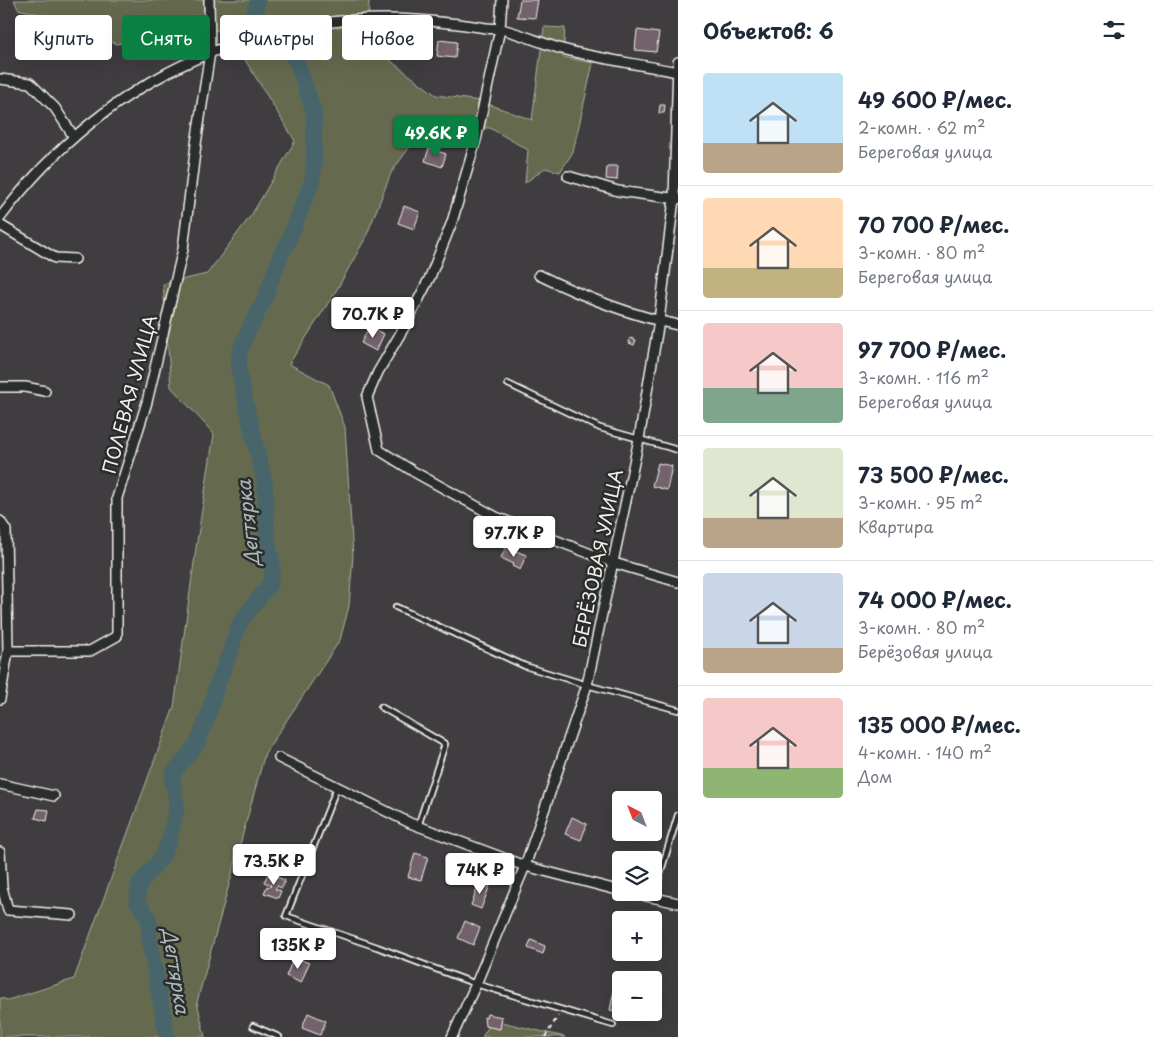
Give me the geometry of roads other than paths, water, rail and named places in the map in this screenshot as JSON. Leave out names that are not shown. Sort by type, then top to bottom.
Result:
[{"type":"street","points":[[209,0],[209,15]]},
{"type":"street","points":[[502,0],[500,29],[476,140],[452,222],[430,277],[406,324],[378,372],[367,397],[379,450],[416,473],[496,517],[614,563],[678,582]]},
{"type":"street","points":[[210,52],[252,38],[302,26],[383,18],[418,19],[500,29],[562,49],[677,67]]},
{"type":"street","points":[[0,218],[20,190],[74,137],[119,101],[176,67],[192,60]]},
{"type":"street","name":"ПОЛЕВАЯ УЛИЦА","points":[[8,651],[90,651],[117,636],[117,498],[147,402],[183,249],[209,60]]},
{"type":"street","name":"БЕРЁЗОВАЯ УЛИЦА","points":[[452,1037],[525,866],[587,685],[639,439],[659,321],[676,199],[677,67]]},
{"type":"street","points":[[0,78],[30,83],[55,108],[74,137]]},
{"type":"street","points":[[568,176],[618,191],[676,199]]},
{"type":"street","points":[[0,225],[55,258],[75,259]]},
{"type":"street","points":[[539,275],[606,305],[678,325]]},
{"type":"street","points":[[0,387],[26,387],[45,390]]},
{"type":"street","points":[[0,521],[6,530],[8,651],[0,699]]},
{"type":"street","points":[[279,758],[418,826],[525,866],[612,889]]},
{"type":"street","points":[[0,784],[54,796]]},
{"type":"street","points":[[0,852],[2,887],[8,910],[72,915]]},
{"type":"street","points":[[662,900],[678,903]]},
{"type":"lane","points":[[508,384],[600,428],[678,450]]},
{"type":"lane","points":[[396,607],[524,666],[678,710]]},
{"type":"lane","points":[[380,707],[445,744],[418,826]]},
{"type":"lane","points":[[337,787],[286,916],[378,947],[476,984],[612,1025]]},
{"type":"lane","points":[[662,869],[678,815]]},
{"type":"lane","points":[[253,1026],[279,1037]]},
{"type":"waterway","name":"Дегтярка","points":[[167,1037],[149,937],[149,919],[137,901],[139,884],[162,857],[169,841],[177,806],[172,778],[174,772],[197,744],[239,624],[270,584],[273,568],[267,535],[265,484],[239,371],[239,355],[244,340],[265,298],[281,254],[289,240],[312,181],[314,165],[314,113],[297,61],[254,14],[258,0]]}]
